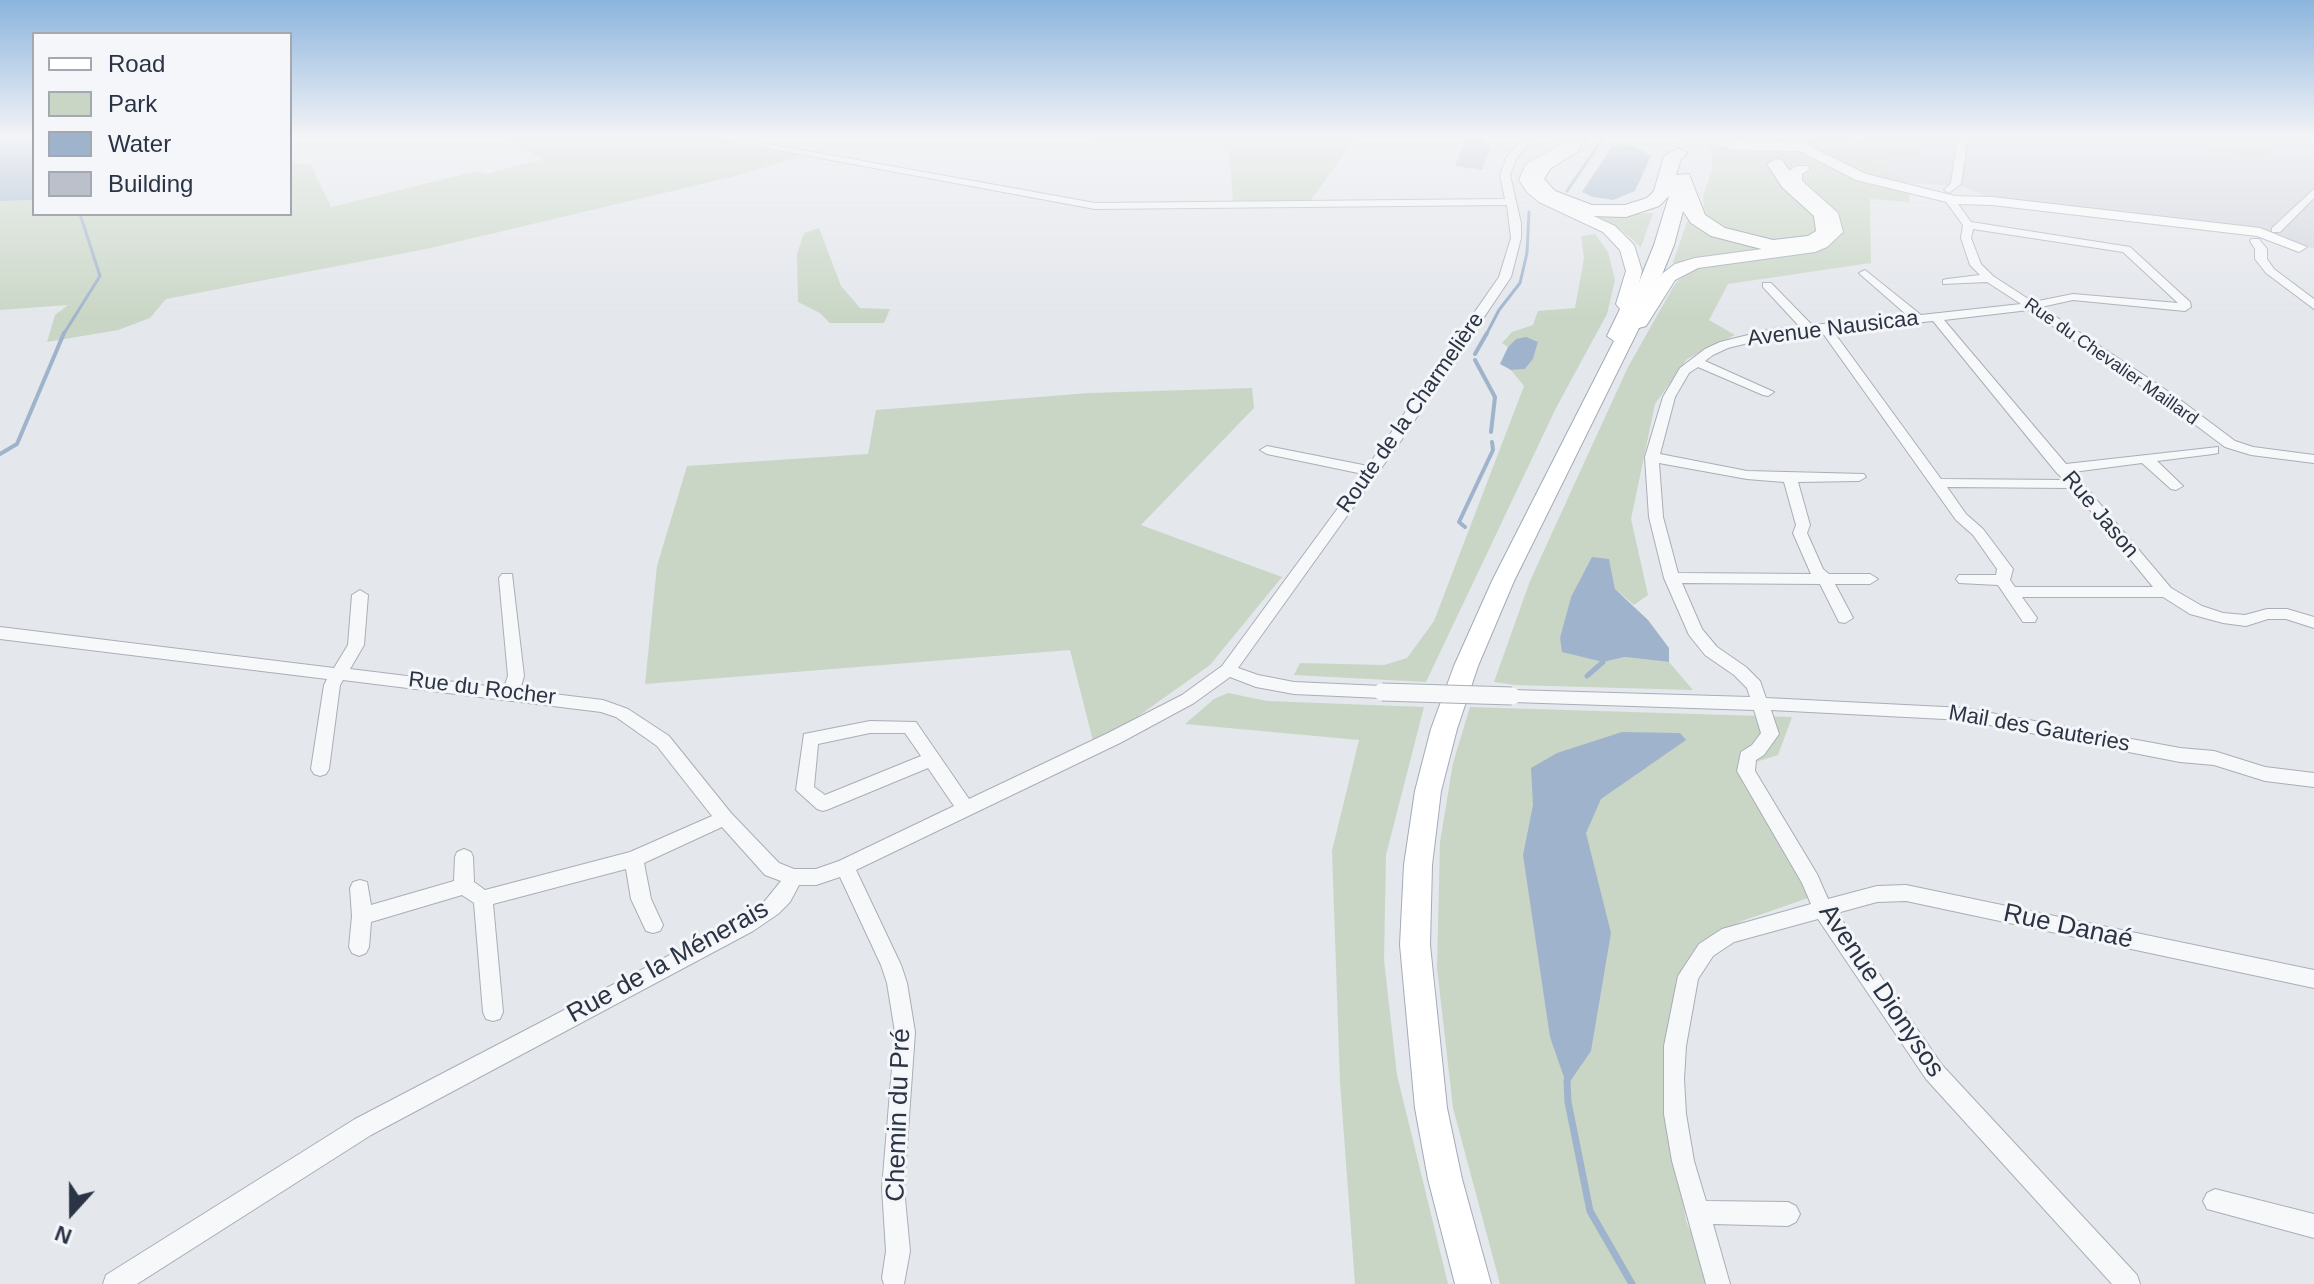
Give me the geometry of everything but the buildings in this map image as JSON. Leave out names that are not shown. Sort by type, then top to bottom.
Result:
[{"type":"highway","points":[[1554,197],[1590,210],[1626,211],[1653,202],[1658,197]]},
{"type":"highway","points":[[1631,317],[1669,197]]},
{"type":"highway","points":[[1631,317],[1664,245],[1678,197]]},
{"type":"highway","points":[[1688,197],[1698,219],[1718,232],[1773,246],[1813,241],[1825,233],[1822,214],[1802,197]]},
{"type":"main road","points":[[1542,197],[1596,222],[1624,242],[1633,264],[1625,304],[1631,317],[1640,322],[1663,284],[1681,268],[1718,258],[1809,248],[1829,239],[1835,232],[1832,216],[1811,197]]},
{"type":"main road","points":[[1963,197],[2227,231],[2306,249]]},
{"type":"main road","points":[[1473,1284],[1445,1179],[1431,1108],[1415,945],[1418,865],[1428,791],[1444,729],[1466,666],[1503,581],[1504,565],[1536,488],[1631,317]]},
{"type":"street","points":[[1045,197],[1095,206],[1512,202]]},
{"type":"street","name":"Route de la Charmelière","points":[[1228,670],[1505,277],[1516,238],[1511,197]]},
{"type":"street","name":"Rue du Chevalier Maillard","points":[[1956,197],[1959,216],[1968,225],[1966,238],[1976,265],[1989,278],[2170,399],[2230,444],[2251,451],[2314,459]]},
{"type":"street","points":[[2309,197],[2267,239],[2261,259],[2270,271],[2314,305]]},
{"type":"street","name":"Avenue Nausicaa","points":[[1760,705],[1754,685],[1701,640],[1672,578],[1656,517],[1652,457],[1675,383],[1695,361],[1741,339],[2030,306],[2073,297],[2185,307],[2186,304],[2126,249],[1968,225]]},
{"type":"street","points":[[1865,273],[1919,319]]},
{"type":"street","points":[[1947,282],[1989,278]]},
{"type":"street","points":[[1767,285],[1810,330]]},
{"type":"street","name":"Rue Jason","points":[[1935,316],[2166,592],[2196,610],[2223,618],[2246,621],[2267,614],[2287,614],[2314,623]]},
{"type":"street","points":[[1826,329],[1961,517],[1978,532],[2029,618]]},
{"type":"street","points":[[1695,361],[1768,392]]},
{"type":"street","points":[[1267,450],[1371,471]]},
{"type":"street","points":[[2061,469],[2213,450]]},
{"type":"street","points":[[1652,457],[1747,475],[1859,477]]},
{"type":"street","points":[[2146,459],[2176,486]]},
{"type":"street","points":[[1790,478],[1803,525],[1800,533],[1817,571],[1825,579],[1845,618]]},
{"type":"street","points":[[1938,483],[2074,484]]},
{"type":"street","points":[[507,578],[516,676],[511,693]]},
{"type":"street","points":[[1672,578],[1870,579]]},
{"type":"street","points":[[1964,579],[2166,592]]},
{"type":"street","points":[[320,769],[332,685],[356,645],[360,595]]},
{"type":"street","name":"Rue du Rocher","points":[[0,633],[586,702],[622,713],[663,741],[725,818],[772,869],[793,877]]},
{"type":"street","points":[[793,877],[816,877],[845,867],[1114,738],[1188,699],[1228,670]]},
{"type":"street","name":"Mail des Gauteries","points":[[1228,670],[1256,681],[1294,688],[1837,706],[1964,714],[2180,755],[2214,758],[2265,774],[2314,780]]},
{"type":"street","name":"Avenue Dionysos","points":[[1760,705],[1770,734],[1767,741],[1747,757],[1746,771],[1810,880],[1822,908],[1934,1072],[2128,1284]]},
{"type":"street","points":[[932,759],[823,804],[805,790],[810,739],[870,727],[910,727],[932,759],[965,808]]},
{"type":"street","points":[[464,886],[483,899],[634,859],[725,818]]},
{"type":"street","points":[[464,857],[464,886]]},
{"type":"street","points":[[634,859],[641,899],[653,925]]},
{"type":"street","name":"Chemin du Pré","points":[[845,867],[891,965],[905,1032],[893,1188],[898,1251],[894,1278]]},
{"type":"street","name":"Rue de la Ménerais","points":[[115,1284],[363,1127],[746,925],[783,896],[793,877]]},
{"type":"street","points":[[362,916],[464,886]]},
{"type":"street","points":[[359,947],[362,916],[360,888]]},
{"type":"street","name":"Rue Danaé","points":[[1718,1284],[1683,1161],[1673,1079],[1675,1046],[1688,976],[1706,950],[1729,935],[1892,892],[1922,895],[2314,979]]},
{"type":"street","points":[[483,899],[493,1012]]},
{"type":"street","points":[[2215,1201],[2314,1226]]},
{"type":"street","points":[[1696,1212],[1788,1214]]},
{"type":"shaded area","points":[[1988,197],[2314,197],[2314,249],[2282,236],[2257,231]]},
{"type":"green space","points":[[292,197],[326,197],[331,207],[372,197],[647,197],[431,248],[166,299],[150,318],[118,330],[47,342],[55,315],[68,305],[0,310],[0,201],[32,200],[32,216],[292,216]]},
{"type":"green space","points":[[1233,197],[1313,197],[1311,200],[1233,202]]},
{"type":"green space","points":[[1703,197],[1909,197],[1910,202],[1870,199],[1871,263],[1728,284],[1709,320],[1735,335],[1687,359],[1655,404],[1631,519],[1648,595],[1634,605],[1615,589],[1609,560],[1571,597],[1566,617],[1603,662],[1625,657],[1669,662],[1693,690],[1494,682],[1530,581],[1628,367],[1675,284],[1683,276],[1673,262],[1687,222],[1704,206]]},
{"type":"green space","points":[[1653,213],[1641,247],[1619,228],[1595,215]]},
{"type":"green space","points":[[819,228],[841,286],[860,308],[890,309],[884,323],[830,323],[820,313],[798,302],[797,254],[804,233]]},
{"type":"green space","points":[[1595,234],[1608,252],[1615,280],[1607,314],[1556,408],[1426,682],[1294,675],[1300,663],[1384,665],[1407,658],[1434,621],[1524,386],[1511,370],[1525,369],[1533,359],[1538,342],[1516,339],[1508,347],[1502,343],[1512,332],[1533,325],[1538,311],[1575,308],[1584,258],[1581,236]]},
{"type":"green space","points":[[1252,388],[1254,408],[1141,525],[1282,577],[1210,665],[1130,722],[1093,741],[1070,650],[645,684],[657,566],[687,466],[868,454],[876,410],[1089,393]]},
{"type":"green space","points":[[1228,693],[1267,701],[1424,707],[1386,855],[1384,960],[1397,1075],[1448,1284],[1355,1284],[1340,1082],[1332,851],[1359,740],[1185,724],[1214,699]]},
{"type":"green space","points":[[1470,707],[1792,717],[1778,755],[1743,766],[1808,898],[1742,921],[1692,952],[1663,1070],[1686,1221],[1712,1284],[1500,1284],[1453,1108],[1437,968],[1440,842],[1453,763]]},
{"type":"water","points":[[0,197],[32,197],[32,200],[0,201]]},
{"type":"water","points":[[1593,197],[1621,197],[1613,200]]},
{"type":"water","points":[[1526,337],[1538,342],[1533,359],[1525,369],[1511,370],[1500,364],[1508,347],[1516,339]]},
{"type":"water","points":[[1592,557],[1609,559],[1615,589],[1648,620],[1669,648],[1669,662],[1625,657],[1603,662],[1562,652],[1560,638],[1571,597]]},
{"type":"water","points":[[1622,732],[1680,733],[1686,740],[1601,799],[1586,833],[1611,933],[1591,1051],[1567,1086],[1550,1037],[1523,855],[1533,805],[1531,768],[1557,753]]},
{"type":"waterway","points":[[1486,335],[1499,310],[1520,283],[1527,253],[1529,212]]},
{"type":"waterway","points":[[63,334],[100,276],[81,216]]},
{"type":"waterway","points":[[1475,354],[1487,333]]},
{"type":"waterway","points":[[0,454],[17,444],[63,334]]},
{"type":"waterway","points":[[1475,360],[1495,397],[1491,432]]},
{"type":"waterway","points":[[1465,527],[1459,522],[1493,450],[1492,442]]},
{"type":"waterway","points":[[1587,676],[1603,662],[1603,658]]},
{"type":"waterway","points":[[1567,1081],[1568,1102],[1590,1211],[1632,1284]]}]
